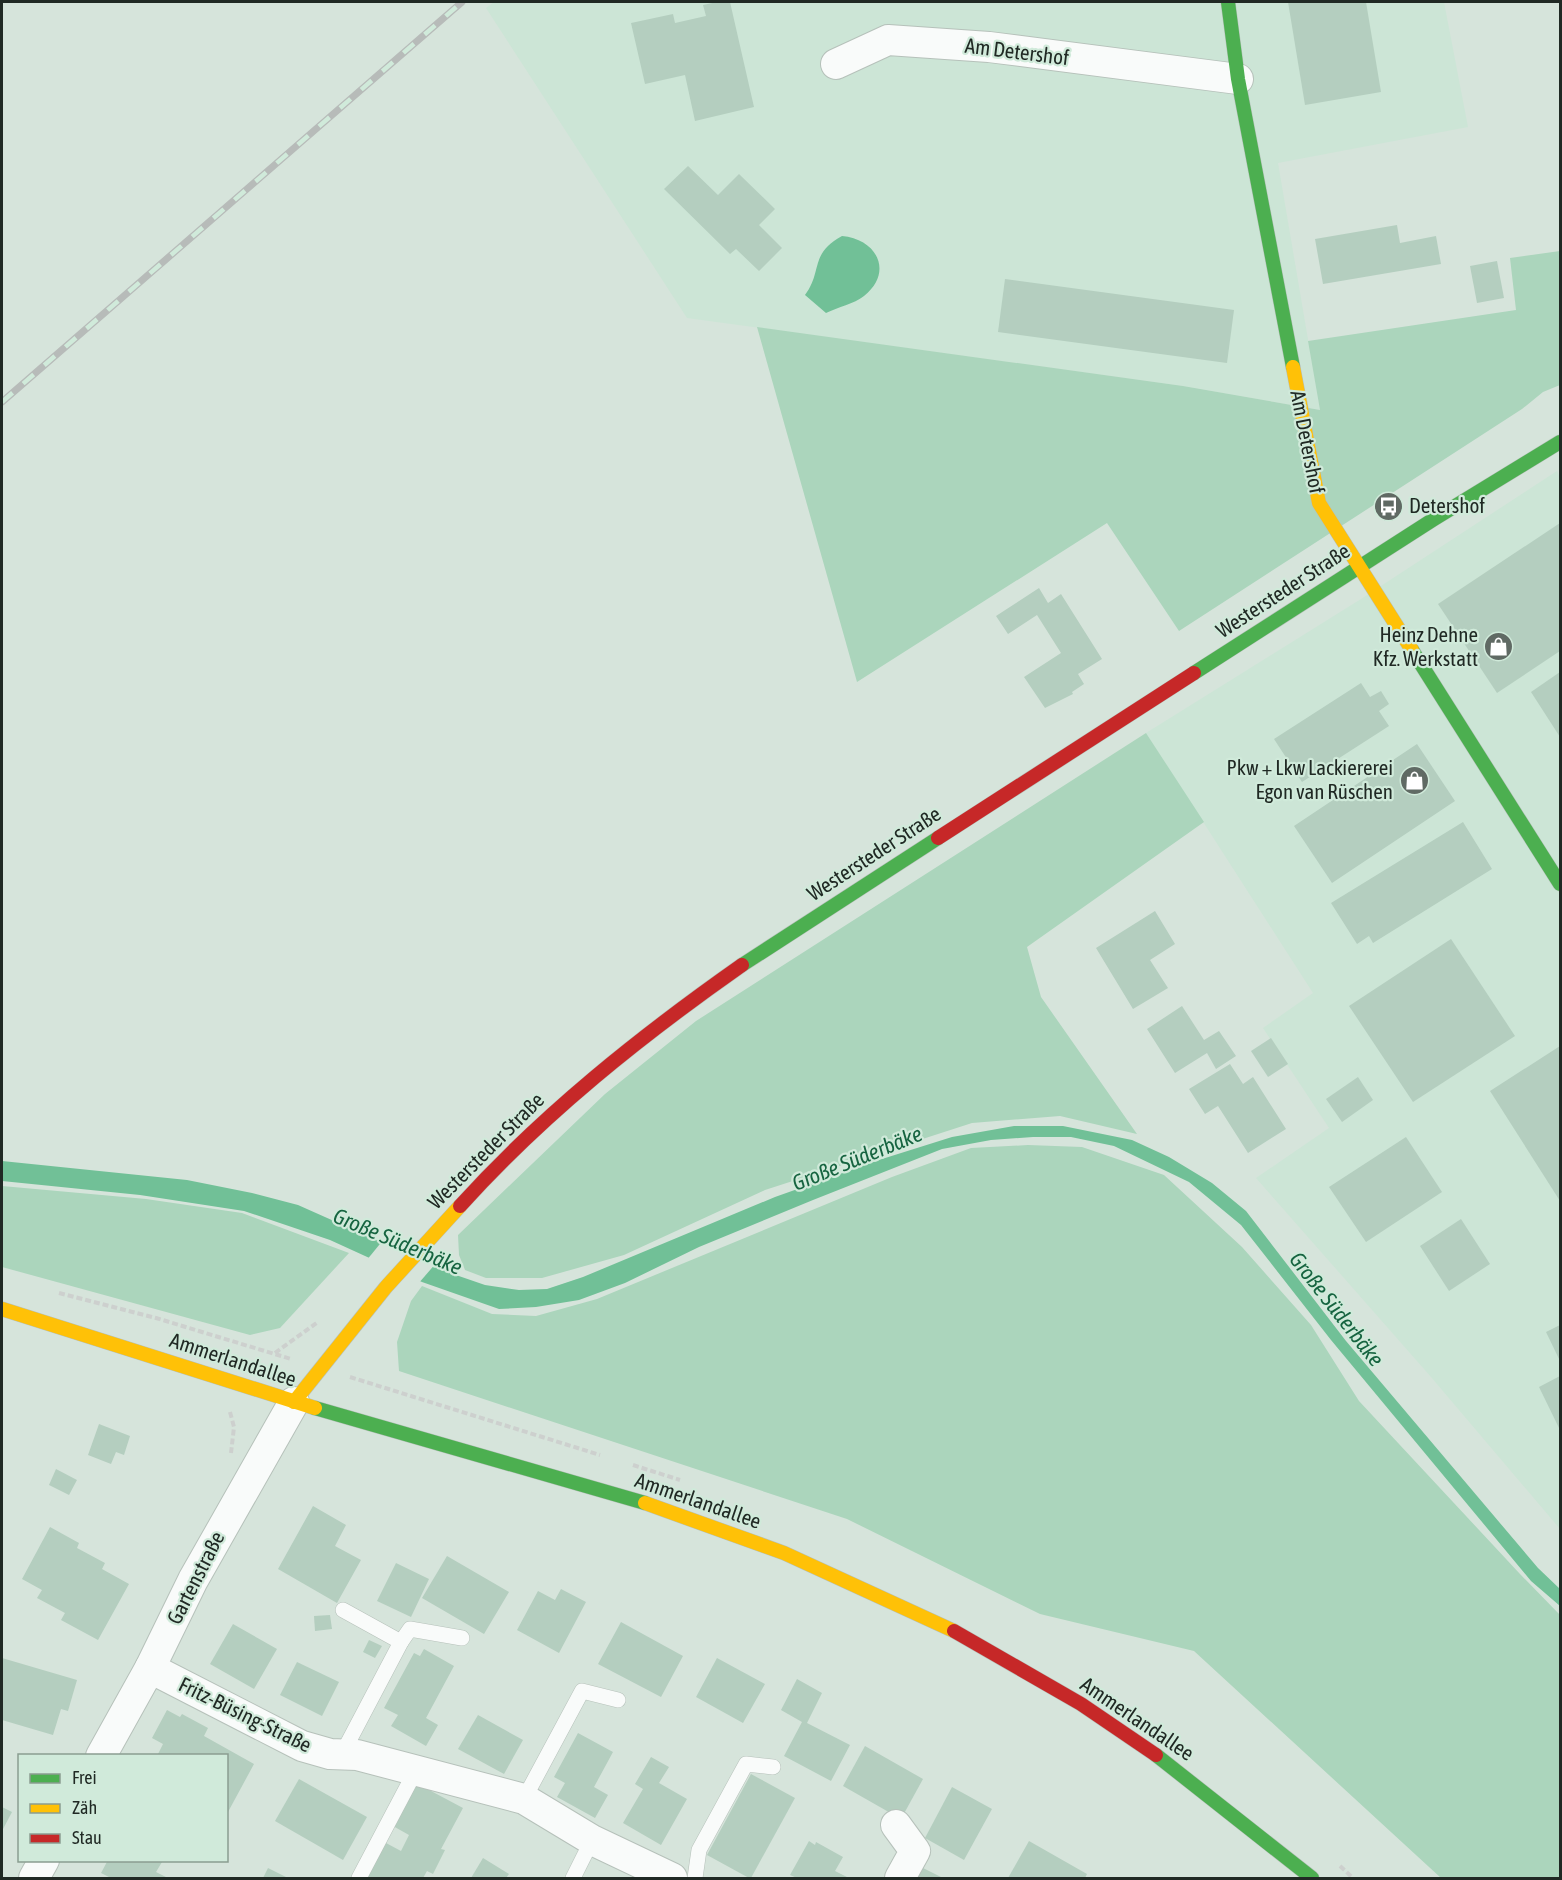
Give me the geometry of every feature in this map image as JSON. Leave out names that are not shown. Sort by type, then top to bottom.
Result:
[{"type":"main road","name":"Am Detershof","points":[[1228,2],[1238,79],[1319,503],[1560,884]]},
{"type":"main road","name":"Westersteder Straße","points":[[294,1402],[386,1287],[426,1242],[555,1110],[684,1006],[815,917],[1359,568],[1560,442]]},
{"type":"main road","name":"Ammerlandallee","points":[[2,1309],[294,1402],[517,1465],[698,1521],[783,1553],[864,1588],[1013,1664],[1082,1705],[1233,1812],[1312,1878]]},
{"type":"street","name":"Am Detershof","points":[[836,64],[888,40],[989,47],[1238,79]]},
{"type":"street","name":"Gartenstraße","points":[[102,1754],[150,1668],[193,1580],[294,1402]]},
{"type":"street","name":"Fritz-Büsing-Straße","points":[[150,1668],[302,1746],[416,1770],[524,1799],[592,1840],[672,1878]]},
{"type":"street","points":[[896,1825],[915,1851],[900,1878]]},
{"type":"street","points":[[34,1878],[43,1862]]},
{"type":"lane","points":[[343,1610],[401,1642]]},
{"type":"lane","points":[[342,1754],[410,1629],[462,1638]]},
{"type":"lane","points":[[524,1799],[582,1691],[618,1700]]},
{"type":"lane","points":[[695,1878],[699,1850],[746,1764],[773,1767]]},
{"type":"lane","points":[[359,1878],[416,1770]]},
{"type":"lane","points":[[573,1878],[592,1840]]},
{"type":"path","points":[[49,1291],[156,1318],[292,1359]]},
{"type":"path","points":[[230,1461],[234,1427],[228,1404],[251,1347]]},
{"type":"shaded area","points":[[494,2],[1444,2],[1468,127],[1278,163],[1320,410],[1183,386],[687,318],[486,8]]},
{"type":"shaded area","points":[[842,236],[854,238],[872,250],[879,267],[878,277],[873,287],[860,299],[826,313],[805,295],[825,249]]},
{"type":"shaded area","points":[[1560,251],[1560,385],[1543,392],[1522,409],[1179,631],[1107,523],[857,682],[757,327],[1183,386],[1320,410],[1308,341],[1516,310],[1510,258]]},
{"type":"shaded area","points":[[1557,471],[1560,478],[1560,1529],[1431,1377],[1256,1178],[1329,1128],[1263,1028],[1313,993],[1146,733],[1361,599]]},
{"type":"shaded area","points":[[1146,733],[1204,822],[1027,947],[1041,997],[1137,1134],[1060,1116],[972,1123],[765,1190],[624,1255],[542,1278],[486,1278],[465,1270],[459,1255],[458,1235],[605,1094],[696,1021]]},
{"type":"shaded area","points":[[1014,1126],[1063,1126],[1132,1140],[1169,1157],[1212,1183],[1246,1211],[1346,1341],[1538,1568],[1560,1589],[1560,1606],[1531,1581],[1331,1340],[1241,1225],[1189,1182],[1114,1146],[1071,1137],[1033,1137],[991,1140],[942,1149],[699,1247],[625,1283],[579,1300],[536,1307],[499,1309],[422,1282],[330,1240],[244,1211],[140,1195],[2,1181],[2,1161],[187,1180],[298,1205],[453,1274],[485,1285],[519,1290],[547,1289],[583,1277],[775,1197],[882,1159],[952,1137]]},
{"type":"shaded area","points":[[1028,1145],[1082,1147],[1164,1175],[1242,1247],[1311,1325],[1359,1401],[1560,1615],[1560,1878],[1441,1878],[1194,1651],[1040,1614],[847,1519],[399,1371],[397,1342],[411,1301],[422,1286],[492,1314],[536,1316],[597,1299],[892,1177],[971,1148]]},
{"type":"shaded area","points":[[2,1186],[146,1199],[242,1213],[349,1253],[280,1328],[250,1335],[2,1267]]},
{"type":"pier","points":[[384,1239],[437,1262],[418,1284],[366,1261]]},
{"type":"building","points":[[730,2],[754,107],[695,121],[685,75],[645,84],[631,23],[673,14],[675,23],[706,16],[703,5]]},
{"type":"building","points":[[1288,2],[1366,2],[1381,92],[1305,105]]},
{"type":"building","points":[[688,166],[718,195],[739,174],[775,209],[759,225],[782,248],[759,271],[736,249],[730,254],[664,189]]},
{"type":"building","points":[[1397,225],[1400,243],[1436,236],[1441,264],[1323,284],[1315,239]]},
{"type":"building","points":[[1497,261],[1504,298],[1477,303],[1470,266]]},
{"type":"building","points":[[1005,279],[1234,310],[1227,363],[998,332]]},
{"type":"building","points":[[1560,523],[1560,651],[1497,693],[1438,604]]},
{"type":"building","points":[[1039,588],[1048,603],[1061,594],[1102,659],[1078,674],[1084,684],[1072,692],[1073,694],[1045,708],[1024,677],[1061,653],[1037,615],[1008,634],[996,616]]},
{"type":"building","points":[[1560,672],[1560,737],[1531,692]]},
{"type":"building","points":[[1361,683],[1370,697],[1381,691],[1389,704],[1379,711],[1389,726],[1302,782],[1274,739]]},
{"type":"building","points":[[1417,744],[1455,801],[1332,883],[1294,826]]},
{"type":"building","points":[[1463,822],[1492,869],[1373,943],[1369,936],[1357,944],[1331,903]]},
{"type":"building","points":[[1155,911],[1175,944],[1150,960],[1168,988],[1133,1009],[1096,948]]},
{"type":"building","points":[[1451,939],[1515,1036],[1413,1102],[1349,1006]]},
{"type":"building","points":[[1182,1006],[1204,1040],[1219,1031],[1236,1056],[1216,1069],[1207,1053],[1175,1073],[1147,1029]]},
{"type":"building","points":[[1271,1038],[1288,1064],[1268,1077],[1251,1051]]},
{"type":"building","points":[[1560,1046],[1560,1201],[1490,1091]]},
{"type":"building","points":[[1230,1064],[1243,1084],[1253,1077],[1286,1129],[1248,1153],[1218,1106],[1205,1114],[1189,1089]]},
{"type":"building","points":[[1358,1077],[1373,1100],[1342,1122],[1326,1099]]},
{"type":"building","points":[[1406,1137],[1442,1192],[1366,1242],[1329,1187]]},
{"type":"building","points":[[1461,1219],[1490,1264],[1449,1291],[1420,1246]]},
{"type":"building","points":[[1560,1325],[1560,1361],[1546,1332]]},
{"type":"building","points":[[1560,1376],[1560,1430],[1539,1387]]},
{"type":"building","points":[[99,1424],[130,1436],[124,1455],[116,1452],[111,1464],[88,1455]]},
{"type":"building","points":[[56,1469],[77,1480],[69,1495],[49,1485]]},
{"type":"building","points":[[313,1506],[346,1525],[335,1546],[361,1560],[337,1603],[278,1569]]},
{"type":"building","points":[[50,1527],[79,1543],[77,1548],[105,1563],[102,1569],[129,1584],[98,1640],[61,1620],[65,1613],[37,1598],[42,1590],[22,1579]]},
{"type":"building","points":[[447,1556],[509,1592],[484,1634],[422,1598]]},
{"type":"building","points":[[396,1563],[429,1579],[411,1617],[377,1601]]},
{"type":"building","points":[[561,1589],[586,1602],[559,1653],[517,1630],[538,1591],[555,1600]]},
{"type":"building","points":[[330,1615],[332,1629],[315,1631],[314,1616]]},
{"type":"building","points":[[621,1622],[683,1656],[661,1697],[598,1664]]},
{"type":"building","points":[[233,1624],[277,1649],[254,1689],[210,1664]]},
{"type":"building","points":[[369,1640],[382,1646],[375,1658],[363,1652]]},
{"type":"building","points":[[424,1649],[454,1666],[426,1718],[438,1725],[426,1746],[391,1726],[398,1715],[384,1708],[414,1653],[420,1656]]},
{"type":"building","points":[[2,1658],[77,1680],[68,1711],[61,1709],[53,1735],[2,1720]]},
{"type":"building","points":[[717,1658],[765,1684],[743,1723],[696,1697]]},
{"type":"building","points":[[297,1662],[339,1682],[322,1716],[280,1695]]},
{"type":"building","points":[[797,1679],[822,1693],[807,1723],[850,1745],[831,1781],[784,1756],[802,1722],[781,1710]]},
{"type":"building","points":[[167,1710],[180,1717],[182,1714],[208,1728],[204,1736],[254,1764],[228,1812],[228,1754],[158,1754],[163,1744],[152,1738]]},
{"type":"building","points":[[478,1715],[523,1740],[504,1774],[458,1749]]},
{"type":"building","points":[[578,1733],[613,1752],[594,1787],[608,1795],[595,1818],[557,1797],[565,1783],[554,1777]]},
{"type":"building","points":[[865,1746],[923,1779],[901,1819],[843,1786]]},
{"type":"building","points":[[651,1757],[669,1767],[659,1783],[687,1799],[661,1845],[623,1823],[643,1789],[635,1784]]},
{"type":"building","points":[[751,1774],[795,1798],[749,1878],[707,1855]]},
{"type":"building","points":[[299,1779],[367,1817],[343,1860],[275,1821]]},
{"type":"building","points":[[416,1783],[463,1808],[441,1849],[445,1850],[433,1874],[427,1871],[423,1878],[367,1878],[386,1843],[401,1851],[409,1835],[393,1826]]},
{"type":"building","points":[[952,1787],[992,1809],[964,1860],[925,1838]]},
{"type":"building","points":[[2,1807],[12,1812],[2,1831]]},
{"type":"building","points":[[809,1841],[815,1845],[816,1842],[843,1857],[835,1871],[849,1878],[797,1878],[790,1875]]},
{"type":"building","points":[[1029,1841],[1087,1874],[1085,1878],[1008,1878]]},
{"type":"building","points":[[483,1858],[509,1874],[506,1878],[471,1878]]},
{"type":"building","points":[[107,1862],[162,1862],[156,1872],[168,1878],[111,1878],[101,1873]]},
{"type":"building","points":[[268,1868],[288,1878],[263,1878]]},
{"type":"building","points":[[923,1868],[943,1878],[910,1878],[913,1874],[918,1877]]},
{"type":"railway","points":[[2,402],[462,2]]},
{"type":"traffic: fast","points":[[1228,2],[1238,79],[1293,367]]},
{"type":"traffic: fast","points":[[1194,673],[1434,519],[1560,442]]},
{"type":"traffic: fast","points":[[1412,650],[1560,884]]},
{"type":"traffic: fast","points":[[742,965],[938,838]]},
{"type":"traffic: fast","points":[[315,1408],[645,1503]]},
{"type":"traffic: fast","points":[[1156,1755],[1312,1878]]},
{"type":"traffic: slow","points":[[1293,367],[1319,503],[1412,650]]},
{"type":"traffic: slow","points":[[294,1402],[386,1287],[460,1206]]},
{"type":"traffic: slow","points":[[2,1309],[315,1408]]},
{"type":"traffic: slow","points":[[645,1503],[784,1553],[954,1631]]},
{"type":"traffic: jam","points":[[938,838],[1194,673]]},
{"type":"traffic: jam","points":[[460,1206],[525,1140],[594,1078],[630,1048],[742,965]]},
{"type":"traffic: jam","points":[[954,1631],[1081,1704],[1156,1755]]},
{"type":"place","name":"Detershof","points":[[1388,506]]},
{"type":"place","name":"Heinz Dehne Kfz. Werkstatt","points":[[1499,647]]},
{"type":"place","name":"Pkw + Lkw Lackiererei Egon van Rüschen","points":[[1414,780]]},
{"type":"water label","name":"Große Süderbäke","points":[[857,1158]]},
{"type":"water label","name":"Große Süderbäke","points":[[398,1241]]},
{"type":"water label","name":"Große Süderbäke","points":[[1337,1309]]}]
